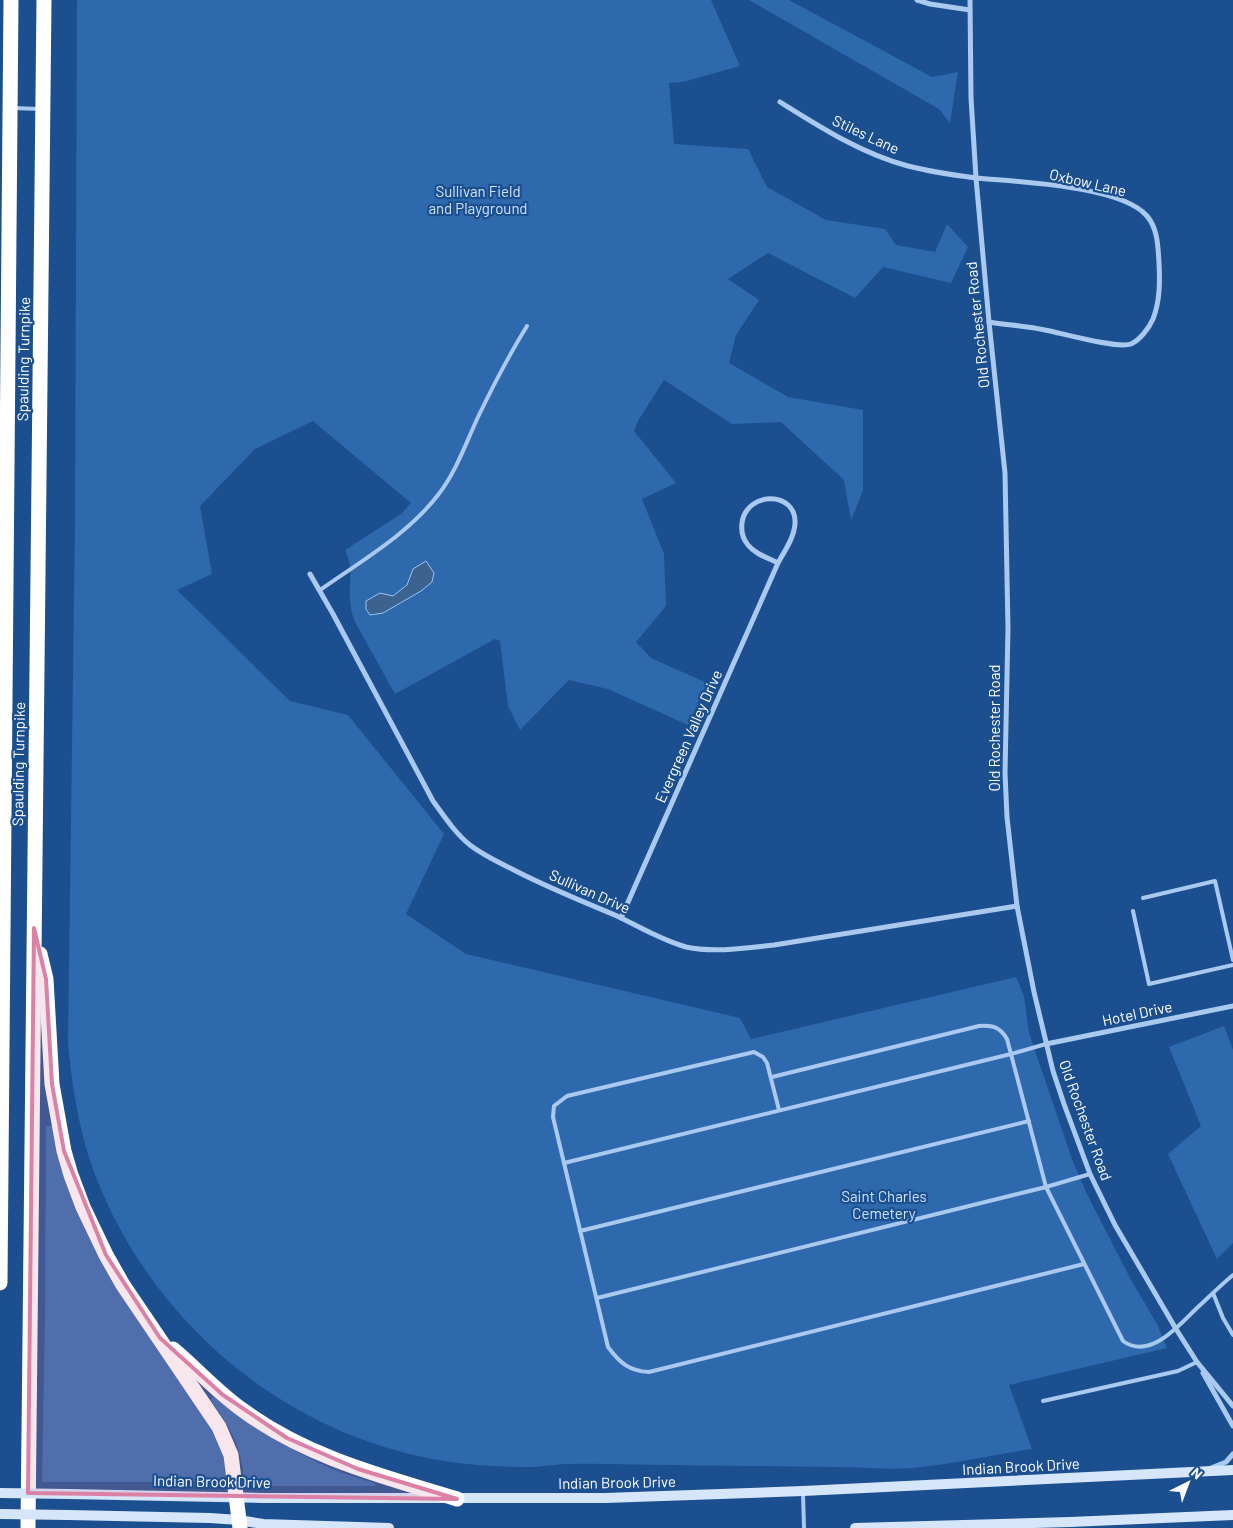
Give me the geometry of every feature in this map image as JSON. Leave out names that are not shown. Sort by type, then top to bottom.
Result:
[{"type":"highway","name":"Spaulding Turnpike","points":[[0,1283],[11,0]]},
{"type":"highway","name":"Spaulding Turnpike","points":[[28,1528],[44,0]]},
{"type":"highway","points":[[34,928],[46,980],[52,1084],[64,1151],[84,1207],[106,1255],[123,1285],[219,1427],[231,1454],[240,1524]]},
{"type":"highway","points":[[160,1338],[243,1411],[287,1438],[310,1450],[350,1466],[457,1499]]},
{"type":"main road","name":"Indian Brook Drive","points":[[0,1493],[457,1499],[605,1498],[803,1491],[1233,1470]]},
{"type":"main road","points":[[0,1514],[389,1528]]},
{"type":"main road","points":[[856,1528],[1233,1515]]},
{"type":"street","points":[[917,0],[930,4],[970,10]]},
{"type":"street","name":"Old Rochester Road","points":[[970,0],[971,89],[976,178],[1005,473],[1008,628],[1007,817],[1016,906],[1046,1044],[1064,1104],[1090,1174],[1115,1226],[1176,1329],[1197,1362],[1233,1406]]},
{"type":"street","name":"Stiles Lane","points":[[780,102],[875,155],[908,166],[976,178]]},
{"type":"street","name":"Oxbow Lane","points":[[976,178],[1049,184],[1109,197],[1134,205],[1147,217],[1156,233],[1158,250],[1159,302],[1153,320],[1145,332],[1130,344],[1112,344],[1043,330],[989,322]]},
{"type":"street","name":"Evergreen Valley Drive","points":[[621,918],[794,530],[794,514],[790,506],[783,501],[764,499],[754,503],[747,510],[741,528],[749,546],[756,552],[778,563]]},
{"type":"street","name":"Sullivan Drive","points":[[310,574],[433,801],[468,843],[482,854],[528,877],[621,918],[654,935],[686,947],[704,949],[739,949],[1016,906]]},
{"type":"street","name":"Hotel Drive","points":[[1046,1044],[1233,1006]]},
{"type":"street","points":[[1197,1362],[1233,1426]]},
{"type":"street","points":[[1203,1472],[1226,1462],[1233,1454]]},
{"type":"lane","points":[[10,108],[43,109]]},
{"type":"lane","points":[[320,590],[403,531],[416,520],[439,494],[457,464],[510,354],[527,326]]},
{"type":"lane","points":[[1143,898],[1215,881],[1233,960]]},
{"type":"lane","points":[[1133,911],[1149,984],[1233,965]]},
{"type":"lane","points":[[772,1077],[979,1026],[990,1025],[1001,1029],[1007,1039],[1046,1187],[1123,1341],[1130,1346],[1139,1348],[1162,1340],[1233,1275]]},
{"type":"lane","points":[[564,1163],[1046,1044]]},
{"type":"lane","points":[[779,1110],[767,1063],[763,1057],[754,1052],[567,1096],[554,1106],[554,1117],[564,1163],[608,1347],[625,1365],[636,1371],[649,1372],[1084,1264]]},
{"type":"lane","points":[[580,1231],[1029,1121]]},
{"type":"lane","points":[[596,1298],[1046,1187],[1090,1174]]},
{"type":"lane","points":[[1213,1293],[1222,1318],[1233,1335]]},
{"type":"lane","points":[[1043,1401],[1178,1371],[1197,1362]]},
{"type":"lane","points":[[803,1491],[804,1528]]},
{"type":"highlighted area","points":[[34,928],[46,979],[52,1084],[64,1151],[106,1255],[160,1338],[223,1395],[287,1438],[358,1469],[457,1499],[28,1493]]},
{"type":"green space","points":[[77,0],[711,0],[740,66],[683,82],[669,83],[674,144],[748,149],[767,187],[826,220],[885,229],[896,245],[935,252],[947,224],[968,247],[951,283],[883,267],[855,298],[768,253],[728,279],[759,300],[736,335],[729,363],[788,397],[863,410],[863,491],[851,520],[844,480],[781,422],[732,424],[664,380],[638,421],[634,431],[676,483],[642,499],[664,554],[666,606],[636,642],[651,658],[707,683],[688,725],[608,689],[569,680],[520,730],[508,706],[500,641],[495,639],[395,694],[355,622],[350,601],[350,569],[345,550],[401,514],[411,503],[313,421],[255,449],[200,506],[212,574],[177,590],[290,701],[348,715],[444,834],[406,914],[466,954],[740,1018],[751,1039],[1016,977],[1024,996],[1029,1033],[1073,1162],[1087,1194],[1130,1278],[1157,1324],[1167,1348],[1009,1385],[1032,1449],[904,1469],[596,1464],[512,1467],[444,1461],[386,1447],[330,1426],[278,1398],[231,1363],[188,1323],[150,1277],[119,1227],[94,1172],[84,1141],[77,1109],[68,1043],[75,528]]},
{"type":"green space","points":[[749,0],[789,0],[932,77],[958,72],[950,123],[939,109]]},
{"type":"green space","points":[[1224,1026],[1233,1050],[1233,1243],[1217,1259],[1168,1154],[1201,1126],[1169,1047]]},
{"type":"green space","points":[[46,1126],[52,1126],[65,1176],[218,1439],[224,1459],[226,1476],[221,1482],[42,1482]]},
{"type":"green space","points":[[214,1396],[290,1448],[345,1474],[374,1483],[376,1486],[246,1486],[235,1439],[210,1400]]},
{"type":"shaded area","points":[[426,561],[434,573],[432,582],[421,591],[383,613],[370,615],[366,609],[366,601],[380,593],[393,596],[407,585],[413,569]]},
{"type":"park label","name":"Sullivan Field and Playground","points":[[478,200]]},
{"type":"park label","name":"Saint Charles Cemetery","points":[[884,1204]]}]
